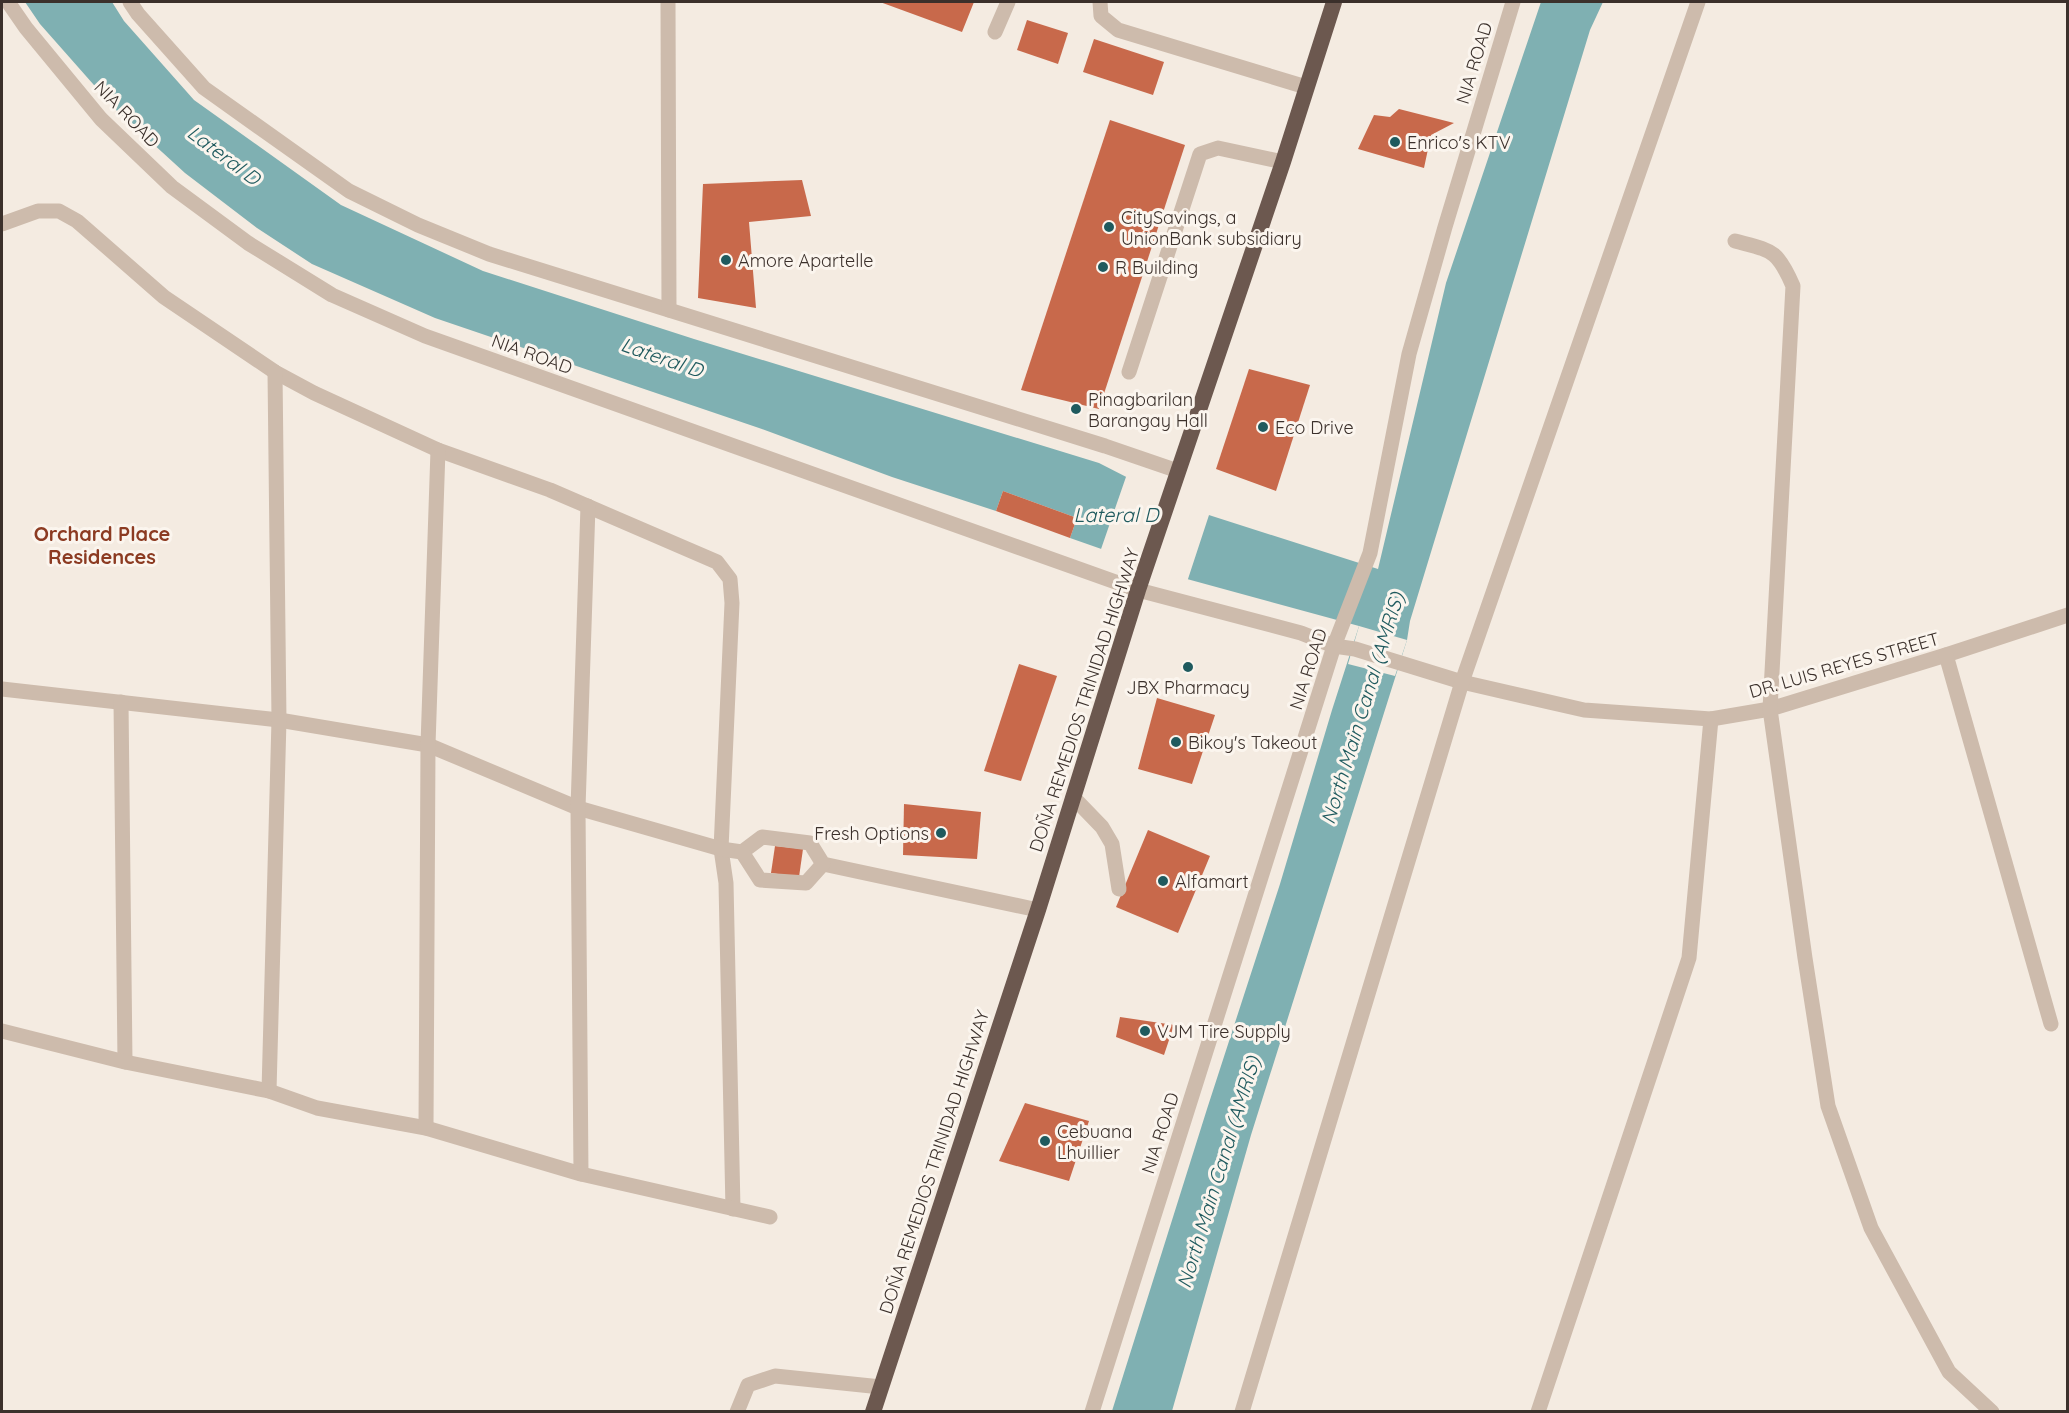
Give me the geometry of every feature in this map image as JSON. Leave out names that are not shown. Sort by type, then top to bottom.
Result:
[{"type":"highway","name":"DOÑA REMEDIOS TRINIDAD HIGHWAY","points":[[873,1412],[1038,909],[1145,568],[1283,162],[1334,2]]},
{"type":"street","name":"NIA ROAD","points":[[8,2],[26,28],[100,119],[172,187],[248,243],[332,295],[425,336],[1138,590]]},
{"type":"street","points":[[130,2],[204,88],[349,191],[418,225],[489,254],[1105,446],[1178,471]]},
{"type":"street","points":[[668,2],[669,310]]},
{"type":"street","points":[[995,32],[1008,2]]},
{"type":"street","points":[[1100,2],[1101,15],[1118,30],[1306,87]]},
{"type":"street","name":"NIA ROAD","points":[[1092,1412],[1334,646],[1370,554],[1409,354],[1445,227],[1514,2]]},
{"type":"street","points":[[1242,1412],[1462,682],[1698,2]]},
{"type":"street","points":[[1129,372],[1200,154],[1218,148],[1283,162]]},
{"type":"street","points":[[2,224],[39,211],[59,211],[77,221],[164,297],[275,372],[438,450],[550,490],[717,562],[730,579],[732,603],[721,849],[726,883],[733,1209]]},
{"type":"street","points":[[1734,241],[1768,250],[1783,264],[1793,286],[1770,709],[1828,1106],[1871,1228],[1949,1372],[1992,1412]]},
{"type":"street","points":[[269,1091],[279,720],[275,372]]},
{"type":"street","points":[[426,1128],[428,746],[438,450]]},
{"type":"street","points":[[581,1174],[578,807],[588,506]]},
{"type":"street","name":"DR. LUIS REYES STREET","points":[[1138,590],[1301,633],[1334,646],[1384,658],[1462,682],[1584,710],[1711,719],[1770,709],[1946,656],[2067,615]]},
{"type":"street","points":[[1946,656],[2050,1024]]},
{"type":"street","points":[[2,689],[279,720],[428,746],[578,807],[721,849],[742,852],[762,837],[787,838],[810,843],[823,864],[1038,909]]},
{"type":"street","points":[[121,702],[125,1062]]},
{"type":"street","points":[[1538,1412],[1689,958],[1711,719]]},
{"type":"street","points":[[1074,797],[1102,827],[1112,844],[1119,889]]},
{"type":"street","points":[[742,852],[760,880],[806,883],[823,864]]},
{"type":"street","points":[[2,1031],[125,1062],[269,1091],[317,1107],[426,1128],[581,1174],[770,1217]]},
{"type":"street","points":[[737,1412],[748,1385],[775,1377],[881,1387]]},
{"type":"water","points":[[25,2],[112,2],[124,21],[194,100],[341,205],[483,271],[694,339],[1099,463],[1187,508],[1378,569],[1446,283],[1541,2],[1603,2],[1590,30],[1410,621],[1407,640],[1251,1135],[1172,1411],[1112,1411],[1280,884],[1359,626],[1187,579],[1070,538],[1077,518],[1003,491],[996,511],[892,477],[759,428],[435,318],[312,264],[257,228],[185,173],[116,110],[40,24]]},
{"type":"pier","points":[[1127,474],[1188,505],[1210,512],[1187,582],[1100,552]]},
{"type":"pier","points":[[1359,626],[1407,640],[1395,676],[1348,664]]},
{"type":"building","points":[[880,2],[974,2],[962,32]]},
{"type":"building","points":[[1027,20],[1068,33],[1058,64],[1017,50]]},
{"type":"building","points":[[1094,39],[1164,62],[1153,95],[1083,72]]},
{"type":"building","name":"Enrico's KTV","points":[[1399,109],[1454,123],[1431,135],[1424,168],[1358,149],[1374,115],[1390,117]]},
{"type":"building","name":"R Building","points":[[1110,120],[1185,145],[1099,409],[1021,390]]},
{"type":"building","name":"Amore Apartelle","points":[[802,180],[811,216],[749,222],[756,308],[698,298],[703,184]]},
{"type":"building","name":"Eco Drive","points":[[1249,369],[1310,385],[1276,491],[1216,469]]},
{"type":"building","points":[[1003,491],[1077,518],[1070,538],[996,511]]},
{"type":"building","points":[[1019,664],[1057,676],[1021,781],[984,771]]},
{"type":"building","name":"Bikoy's Takeout","points":[[1157,698],[1215,715],[1192,784],[1138,769]]},
{"type":"building","name":"Fresh Options","points":[[904,804],[981,812],[977,859],[903,855]]},
{"type":"building","name":"Alfamart","points":[[1148,830],[1210,856],[1178,933],[1116,907]]},
{"type":"building","points":[[775,846],[803,849],[799,877],[771,873]]},
{"type":"building","name":"VJM Tire Supply","points":[[1120,1017],[1174,1025],[1164,1055],[1116,1037]]},
{"type":"building","name":"Cebuana Lhuillier","points":[[1025,1103],[1089,1121],[1069,1181],[999,1161]]},
{"type":"place","name":"Enrico's KTV","points":[[1395,142]]},
{"type":"place","name":"CitySavings, a UnionBank subsidiary","points":[[1109,227]]},
{"type":"place","name":"Amore Apartelle","points":[[726,260]]},
{"type":"place","name":"R Building","points":[[1103,267]]},
{"type":"place","name":"Pinagbarilan Barangay Hall","points":[[1076,409]]},
{"type":"place","name":"Eco Drive","points":[[1263,427]]},
{"type":"place","name":"JBX Pharmacy","points":[[1188,667]]},
{"type":"place","name":"Bikoy's Takeout","points":[[1176,742]]},
{"type":"place","name":"Fresh Options","points":[[941,833]]},
{"type":"place","name":"Alfamart","points":[[1163,881]]},
{"type":"place","name":"VJM Tire Supply","points":[[1145,1031]]},
{"type":"place","name":"Cebuana Lhuillier","points":[[1045,1141]]},
{"type":"district","name":"Orchard Place Residences","points":[[102,544]]},
{"type":"water label","name":"Lateral D","points":[[224,155]]},
{"type":"water label","name":"Lateral D","points":[[662,357]]},
{"type":"water label","name":"Lateral D","points":[[1116,514]]},
{"type":"water label","name":"North Main Canal (AMRIS)","points":[[1362,708]]},
{"type":"water label","name":"North Main Canal (AMRIS)","points":[[1218,1172]]}]
